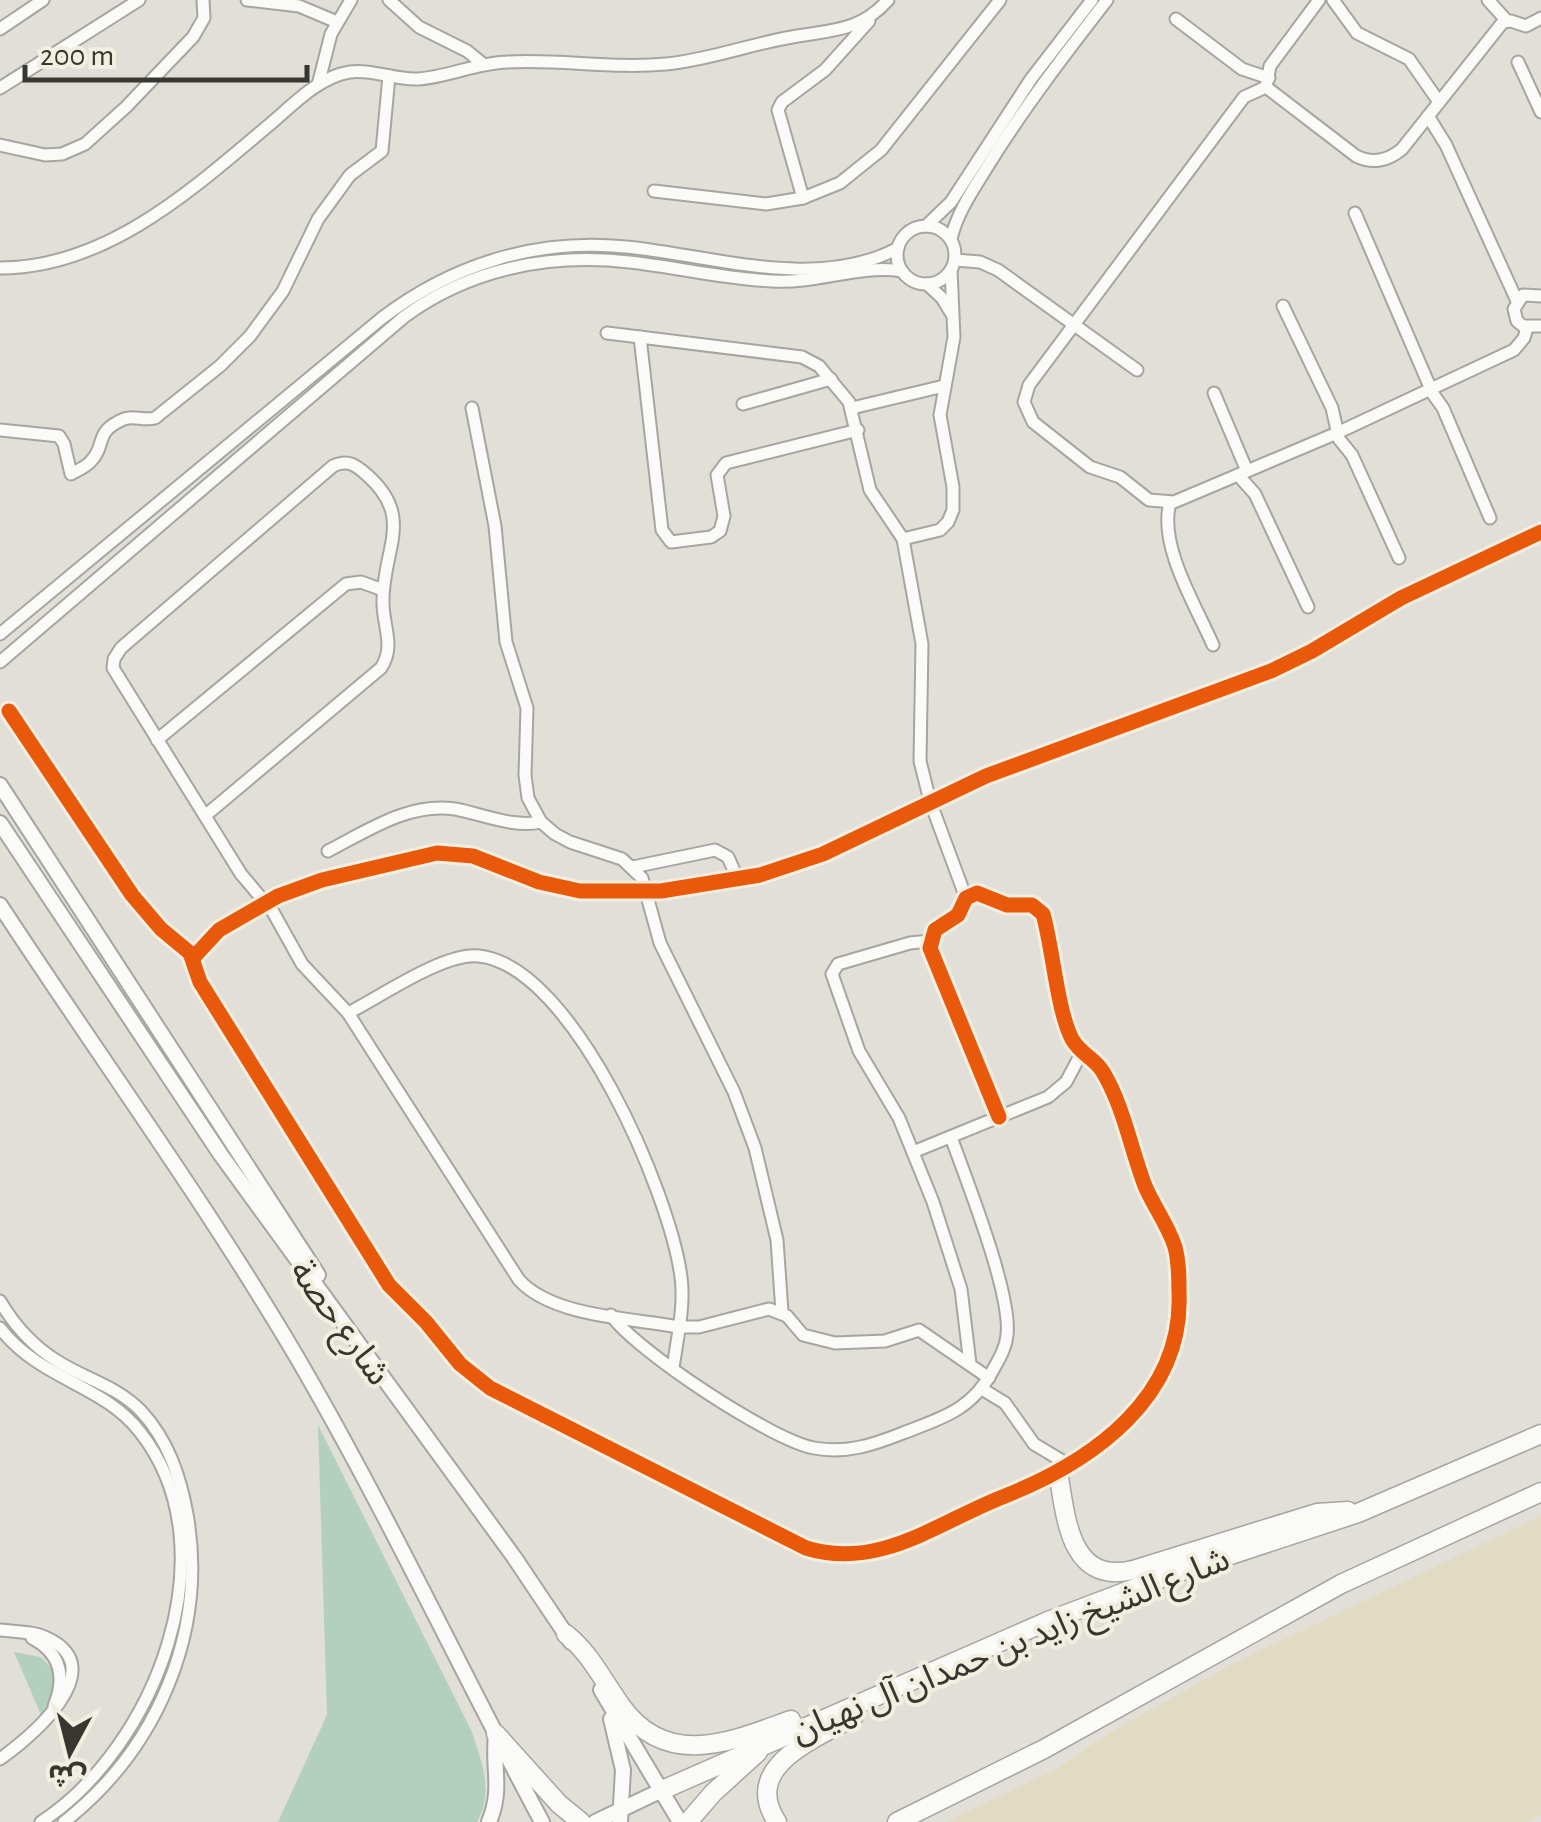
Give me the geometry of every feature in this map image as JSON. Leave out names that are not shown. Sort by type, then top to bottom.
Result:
[{"type":"highway","name":"شارع الشيخ زايد بن حمدان آل نهيان","points":[[660,1791],[1107,1598],[1358,1513],[1541,1434]]},
{"type":"highway","points":[[1064,1468],[1072,1542],[1086,1560],[1110,1572],[1134,1570],[1317,1514],[1341,1510],[1358,1513]]},
{"type":"highway","points":[[897,1822],[1044,1749],[1341,1584],[1541,1492]]},
{"type":"highway","points":[[566,1634],[590,1658],[632,1718],[654,1735],[681,1744],[715,1746],[840,1702],[873,1699]]},
{"type":"highway","points":[[778,1822],[768,1803],[775,1769],[791,1753],[854,1716],[873,1699]]},
{"type":"highway","points":[[496,1734],[559,1804],[581,1822]]},
{"type":"highway","points":[[688,1822],[713,1793],[774,1739]]},
{"type":"main road","points":[[0,785],[370,1349],[388,1386]]},
{"type":"main road","name":"شارع حصة","points":[[0,823],[221,1156],[514,1557],[604,1694],[680,1822]]},
{"type":"main road","name":"شارع حصة","points":[[0,905],[201,1203],[288,1344],[418,1579],[542,1822]]},
{"type":"main road","points":[[604,1694],[622,1770],[621,1816]]},
{"type":"main road","points":[[490,1822],[499,1777],[494,1752],[496,1734]]},
{"type":"main road","name":"شارع الشيخ زايد بن حمدان آل نهيان","points":[[595,1822],[621,1816],[660,1791]]},
{"type":"street","points":[[0,28],[43,0]]},
{"type":"street","points":[[0,88],[139,0]]},
{"type":"street","points":[[0,145],[45,155],[62,154],[85,144],[193,37],[204,18],[204,0]]},
{"type":"street","points":[[247,0],[299,6],[337,22]]},
{"type":"street","points":[[318,85],[322,59],[351,0]]},
{"type":"street","points":[[389,0],[419,26],[484,64]]},
{"type":"street","points":[[803,198],[778,110],[839,57],[888,0]]},
{"type":"street","points":[[654,190],[752,204],[803,198],[853,176],[880,150],[1000,0]]},
{"type":"street","points":[[0,634],[382,318],[416,294],[472,266],[527,250],[585,245],[639,248],[779,269],[866,260],[898,248],[908,232],[926,226],[951,202],[1030,79],[1092,0]]},
{"type":"street","points":[[903,539],[934,534],[951,516],[954,494],[940,426],[953,349],[950,239],[962,208],[1006,138],[1049,74],[1108,0]]},
{"type":"street","points":[[1320,0],[1270,66],[1267,82],[1244,97],[1029,385],[1024,396],[1027,413],[1090,467],[1120,476],[1149,500],[1170,503],[1514,350],[1527,328]]},
{"type":"street","points":[[1333,0],[1358,33],[1409,59],[1439,102]]},
{"type":"street","points":[[1488,0],[1507,20],[1526,26],[1541,18]]},
{"type":"street","points":[[0,268],[62,261],[142,222],[207,176],[318,85],[354,72],[423,79],[484,64],[519,61],[650,66],[679,63],[794,36],[845,30],[875,14]]},
{"type":"street","points":[[1176,19],[1242,69],[1267,82],[1356,156],[1369,160],[1383,160],[1396,154],[1507,20]]},
{"type":"street","points":[[1518,62],[1541,112]]},
{"type":"street","points":[[0,430],[59,436],[71,474],[92,460],[110,426],[127,418],[154,418],[220,366],[272,307],[318,220],[354,169],[382,151],[389,76]]},
{"type":"street","points":[[1428,116],[1446,145],[1517,300],[1515,317],[1527,328]]},
{"type":"street","points":[[1355,213],[1490,518]]},
{"type":"street","points":[[926,226],[938,228],[950,239]]},
{"type":"street","points":[[898,248],[902,271],[942,298],[953,316]]},
{"type":"street","points":[[0,662],[404,317],[472,278],[522,265],[575,260],[624,261],[773,282],[810,281],[878,270],[902,271]]},
{"type":"street","points":[[926,284],[941,280],[953,265],[980,262],[998,270],[1137,370]]},
{"type":"street","points":[[1517,300],[1528,293],[1541,296]]},
{"type":"street","points":[[1283,306],[1332,408],[1337,432],[1352,455],[1399,558]]},
{"type":"street","points":[[1527,328],[1541,326]]},
{"type":"street","points":[[607,333],[802,357],[814,362],[852,408],[870,490],[903,539],[922,644],[918,740],[924,784],[966,898],[960,912],[937,927],[930,942],[931,955],[999,1117]]},
{"type":"street","points":[[640,337],[663,534],[671,542],[711,536],[722,526],[724,516],[716,479],[726,462],[858,430]]},
{"type":"street","points":[[743,404],[831,380]]},
{"type":"street","points":[[852,408],[944,386]]},
{"type":"street","points":[[1214,392],[1243,473],[1308,607]]},
{"type":"street","points":[[472,408],[495,526],[506,642],[527,708],[526,790],[531,807],[541,822],[570,842],[616,856],[633,867],[648,892],[665,955],[734,1092],[755,1148],[777,1240],[782,1312]]},
{"type":"street","points":[[206,815],[381,668],[389,648],[383,590],[394,539],[392,510],[378,484],[353,464],[340,462],[115,655],[114,672],[240,874],[266,902],[302,964],[348,1013],[519,1280],[546,1300],[679,1327],[699,1326],[766,1309],[782,1312],[804,1335],[835,1344],[886,1341],[919,1330],[970,1364],[1034,1444],[1064,1468]]},
{"type":"street","points":[[1170,503],[1166,527],[1169,542],[1212,645]]},
{"type":"street","points":[[193,958],[219,930],[266,902],[322,880],[448,853],[484,859],[566,889],[648,892],[738,880],[813,858],[986,776],[1281,667],[1401,598],[1541,532]]},
{"type":"street","points":[[158,740],[346,584],[361,582],[383,590]]},
{"type":"street","points":[[36,606],[47,619]]},
{"type":"street","points":[[0,652],[28,637]]},
{"type":"street","points":[[10,711],[132,895],[193,958],[200,982],[388,1285],[426,1322],[460,1364],[499,1394],[796,1544],[827,1554],[859,1555],[888,1548],[1064,1468],[1126,1421],[1152,1394],[1173,1349],[1180,1304],[1171,1236],[1145,1185],[1104,1072],[1082,1052],[1069,1030],[1041,911],[1029,904],[1001,904],[981,893],[966,898]]},
{"type":"street","points":[[328,851],[392,817],[427,810],[452,808],[518,824],[541,822]]},
{"type":"street","points":[[633,867],[715,850],[728,857],[738,880]]},
{"type":"street","points":[[930,942],[916,942],[838,964],[832,971],[858,1050],[892,1104],[946,1236],[961,1289],[970,1364]]},
{"type":"street","points":[[348,1013],[461,957],[490,958],[514,968],[536,984],[594,1062],[638,1139],[680,1272],[679,1327],[673,1368]]},
{"type":"street","points":[[914,1152],[1042,1100],[1071,1075],[1082,1052]]},
{"type":"street","points":[[611,1315],[632,1340],[673,1368],[773,1433],[810,1447],[830,1450],[871,1445],[945,1418],[966,1406],[985,1384],[1006,1344],[1006,1316],[978,1213],[951,1136]]},
{"type":"street","points":[[0,1301],[12,1320],[42,1351],[120,1393],[156,1430],[170,1452],[180,1481],[190,1531],[192,1575],[185,1637],[162,1702],[128,1759],[108,1783],[64,1822]]},
{"type":"street","points":[[0,1328],[34,1364],[118,1409],[138,1429],[167,1478],[178,1532],[180,1566],[174,1616],[149,1696],[118,1749],[98,1773],[76,1796],[41,1822]]},
{"type":"street","points":[[0,1630],[20,1633],[48,1648],[60,1666],[60,1689],[50,1714],[0,1759]]},
{"type":"green space","points":[[318,1425],[472,1732],[486,1789],[477,1822],[278,1822],[327,1715]]},
{"type":"green space","points":[[14,1652],[41,1657],[53,1672],[55,1693],[42,1717]]},
{"type":"sand","points":[[1541,1516],[1541,1816],[1527,1822],[946,1822],[1054,1770],[1109,1733],[1238,1661]]},
{"type":"cycle path","points":[[193,958],[219,930],[278,896],[322,880],[437,853],[473,856],[539,882],[580,891],[661,891],[760,875],[823,854],[986,776],[1271,671],[1401,598],[1541,532]]},
{"type":"cycle path","points":[[9,711],[132,895],[161,929],[190,953],[200,982],[389,1285],[460,1364],[490,1388],[806,1548],[833,1553],[884,1548],[1038,1481],[1100,1444],[1127,1420],[1166,1363],[1177,1329],[1179,1281],[1175,1247],[1145,1186],[1110,1085],[1100,1067],[1075,1044],[1067,1027],[1043,914],[1032,905],[1007,905],[977,893],[966,898],[958,915],[935,930],[930,948],[999,1117]]}]
